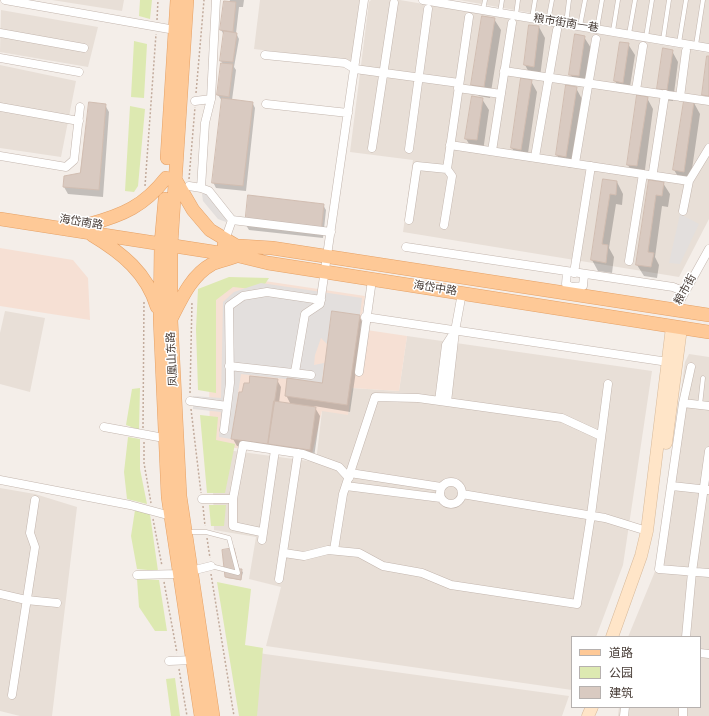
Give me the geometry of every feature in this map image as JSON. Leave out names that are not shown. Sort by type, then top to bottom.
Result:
[{"type":"main road","name":"凤凰山东路","points":[[171,179],[177,0]]},
{"type":"main road","name":"凤凰山东路","points":[[187,0],[166,240],[164,438],[171,516],[186,572],[213,716]]},
{"type":"main road","points":[[88,228],[114,218],[144,202],[171,179],[201,221],[210,230],[238,251],[200,272],[165,320]]},
{"type":"main road","name":"海岱南路","points":[[0,210],[88,228],[166,240]]},
{"type":"main road","name":"海岱南路","points":[[0,219],[88,228]]},
{"type":"main road","points":[[88,228],[113,247],[137,269],[153,293],[165,320]]},
{"type":"main road","name":"海岱中路","points":[[166,240],[238,251],[268,263],[709,332]]},
{"type":"main road","name":"海岱中路","points":[[238,251],[272,248],[571,291],[709,315]]},
{"type":"main road","name":"凤凰山东路","points":[[165,320],[180,496],[186,532],[186,572],[193,660],[201,716]]},
{"type":"street","points":[[5,0],[175,30]]},
{"type":"street","points":[[200,188],[205,124],[211,99],[216,0]]},
{"type":"street","points":[[295,372],[305,314],[320,304],[321,300],[364,0]]},
{"type":"street","name":"粮市街南一巷","points":[[423,0],[466,4],[483,10],[500,12],[514,19],[532,18],[709,48]]},
{"type":"street","points":[[372,148],[394,3]]},
{"type":"street","points":[[409,149],[420,77],[428,9]]},
{"type":"street","points":[[444,225],[452,176],[447,169],[469,17]]},
{"type":"street","points":[[492,151],[504,71],[514,19]]},
{"type":"street","points":[[536,158],[557,30]]},
{"type":"street","points":[[0,33],[84,48]]},
{"type":"street","points":[[575,164],[596,39]]},
{"type":"street","points":[[636,90],[643,46]]},
{"type":"street","points":[[680,97],[686,51]]},
{"type":"street","points":[[265,55],[345,63],[354,69],[420,77],[501,94]]},
{"type":"street","points":[[0,58],[79,72]]},
{"type":"street","points":[[504,71],[709,101]]},
{"type":"street","points":[[653,172],[665,94]]},
{"type":"street","points":[[195,101],[211,99]]},
{"type":"street","points":[[266,104],[348,113]]},
{"type":"street","points":[[0,107],[79,121]]},
{"type":"street","points":[[0,156],[66,167],[74,160],[80,107]]},
{"type":"street","points":[[450,145],[689,181]]},
{"type":"street","points":[[683,211],[689,181],[709,148]]},
{"type":"street","points":[[409,220],[417,166],[447,169]]},
{"type":"street","points":[[584,275],[583,286],[571,291],[566,284],[570,272],[591,166]]},
{"type":"street","points":[[629,261],[643,174]]},
{"type":"street","points":[[189,186],[209,191],[232,220],[331,232]]},
{"type":"street","points":[[225,240],[232,220]]},
{"type":"street","points":[[406,247],[584,275],[673,287],[685,292]]},
{"type":"street","name":"粮市街","points":[[675,310],[709,249]]},
{"type":"street","points":[[359,372],[372,280]]},
{"type":"street","points":[[224,430],[230,383],[230,306],[243,296],[267,292],[321,300]]},
{"type":"street","points":[[443,402],[462,293]]},
{"type":"street","points":[[365,317],[668,362]]},
{"type":"street","points":[[612,636],[641,556],[647,531],[668,362],[677,327]]},
{"type":"street","points":[[619,636],[648,560],[654,536],[677,327]]},
{"type":"street","points":[[229,366],[295,372],[311,375]]},
{"type":"street","points":[[691,367],[683,403],[659,569],[709,573]]},
{"type":"street","points":[[284,553],[304,556],[334,550],[359,553],[383,566],[422,573],[451,585],[576,604],[591,515],[608,384]]},
{"type":"street","points":[[334,550],[348,479],[375,397],[398,397],[443,402],[562,418],[601,436]]},
{"type":"street","points":[[190,402],[226,406]]},
{"type":"street","points":[[683,403],[709,406]]},
{"type":"street","points":[[104,427],[144,436],[164,438]]},
{"type":"street","points":[[275,450],[262,536],[233,526],[233,499],[243,445],[298,453],[339,467],[348,479],[441,498],[446,503],[453,504],[459,500],[462,494],[460,487],[454,482],[447,482],[441,487],[348,479]]},
{"type":"street","points":[[686,636],[692,572],[707,489],[709,451]]},
{"type":"street","points":[[279,578],[298,453]]},
{"type":"street","points":[[0,480],[171,516]]},
{"type":"street","points":[[672,486],[707,489]]},
{"type":"street","points":[[441,487],[441,498]]},
{"type":"street","points":[[462,494],[591,515],[647,531]]},
{"type":"street","points":[[202,499],[233,499]]},
{"type":"street","points":[[12,696],[35,547],[30,533],[35,500]]},
{"type":"street","points":[[137,575],[163,575],[186,572],[211,566]]},
{"type":"street","points":[[0,594],[26,600],[57,604]]},
{"type":"street","points":[[168,661],[193,660]]},
{"type":"lane","points":[[483,10],[485,0]]},
{"type":"lane","points":[[500,12],[502,0]]},
{"type":"lane","points":[[514,19],[518,0]]},
{"type":"lane","points":[[532,18],[535,0]]},
{"type":"lane","points":[[548,21],[552,0]]},
{"type":"lane","points":[[566,24],[569,0]]},
{"type":"lane","points":[[580,26],[585,0]]},
{"type":"lane","points":[[597,29],[602,0]]},
{"type":"lane","points":[[613,32],[618,0]]},
{"type":"lane","points":[[629,34],[635,0]]},
{"type":"lane","points":[[646,37],[652,0]]},
{"type":"lane","points":[[663,40],[669,0]]},
{"type":"lane","points":[[679,43],[686,0]]},
{"type":"lane","points":[[696,46],[703,0]]},
{"type":"lane","points":[[700,405],[703,378]]},
{"type":"lane","points":[[186,532],[206,532],[229,538],[238,573],[211,566]]},
{"type":"path","points":[[144,202],[158,0]]},
{"type":"path","points":[[144,300],[144,463],[187,716]]},
{"type":"shaded area","points":[[52,0],[124,0],[122,11]]},
{"type":"shaded area","points":[[260,0],[360,0],[352,61],[254,49]]},
{"type":"shaded area","points":[[371,0],[400,0],[709,53],[709,219],[679,277],[403,232],[413,160],[350,152],[369,2]]},
{"type":"shaded area","points":[[459,0],[709,0],[709,45]]},
{"type":"shaded area","points":[[1,10],[98,27],[88,67],[0,52]]},
{"type":"shaded area","points":[[0,65],[76,81],[61,157],[0,148]]},
{"type":"shaded area","points":[[202,194],[208,194],[227,218],[226,222],[218,219],[203,201]]},
{"type":"shaded area","points":[[680,214],[699,224],[680,264],[669,263]]},
{"type":"shaded area","points":[[0,248],[73,260],[88,278],[90,320],[0,306]]},
{"type":"shaded area","points":[[258,280],[365,296],[360,329],[407,336],[399,391],[352,388],[348,415],[322,411],[312,454],[210,446],[208,304],[228,284]]},
{"type":"shaded area","points":[[261,283],[362,298],[360,315],[332,311],[327,344],[321,338],[315,355],[314,365],[324,363],[322,383],[241,374],[231,439],[219,437],[221,412],[193,409],[193,396],[221,398],[223,302],[234,292]]},
{"type":"shaded area","points":[[5,311],[45,318],[30,392],[0,384],[0,333]]},
{"type":"shaded area","points":[[407,336],[652,371],[623,565],[596,636],[571,636],[571,690],[266,646],[281,587],[249,579],[256,537],[214,530],[212,448],[316,462],[322,411],[352,388],[399,391]]},
{"type":"shaded area","points":[[689,354],[709,357],[709,716],[618,716],[619,708],[701,708],[701,636],[628,636],[656,569],[685,362]]},
{"type":"shaded area","points":[[0,488],[35,494],[77,507],[52,716],[20,716],[0,711]]},
{"type":"shaded area","points":[[240,649],[265,654],[569,696],[562,716],[251,716]]},
{"type":"green space","points":[[140,0],[152,0],[150,19],[139,16]]},
{"type":"green space","points":[[134,41],[147,44],[144,98],[131,97]]},
{"type":"green space","points":[[130,106],[145,109],[138,186],[134,192],[125,191]]},
{"type":"green space","points":[[229,277],[269,278],[261,290],[233,287],[216,300],[216,393],[198,390],[196,329],[198,289]]},
{"type":"green space","points":[[140,388],[139,430],[126,425],[132,389]]},
{"type":"green space","points":[[200,415],[218,417],[216,440],[235,444],[225,493],[207,493]]},
{"type":"green space","points":[[128,437],[140,439],[140,469],[147,504],[127,499],[124,472]]},
{"type":"green space","points":[[209,505],[226,505],[224,526],[211,526]]},
{"type":"green space","points":[[135,510],[150,514],[158,571],[137,569],[131,536]]},
{"type":"green space","points":[[137,579],[159,580],[167,631],[155,631],[139,607]]},
{"type":"green space","points":[[217,582],[251,589],[245,645],[263,648],[257,716],[239,716]]},
{"type":"green space","points":[[175,678],[180,716],[171,716],[166,679]]},
{"type":"building","points":[[224,1],[236,2],[233,32],[220,30]]},
{"type":"building","points":[[482,16],[495,18],[484,87],[471,85]]},
{"type":"building","points":[[529,25],[539,26],[534,67],[524,65]]},
{"type":"building","points":[[224,31],[237,33],[233,62],[220,61]]},
{"type":"building","points":[[575,34],[585,36],[579,76],[569,75]]},
{"type":"building","points":[[620,42],[629,43],[623,83],[614,81]]},
{"type":"building","points":[[663,48],[673,50],[667,90],[657,89]]},
{"type":"building","points":[[707,56],[709,56],[709,96],[702,95]]},
{"type":"building","points":[[221,63],[233,64],[229,97],[217,95]]},
{"type":"building","points":[[521,78],[532,80],[521,150],[511,148]]},
{"type":"building","points":[[566,85],[577,87],[566,157],[556,155]]},
{"type":"building","points":[[637,95],[648,97],[637,166],[627,165]]},
{"type":"building","points":[[472,96],[483,98],[477,140],[465,139]]},
{"type":"building","points":[[222,98],[253,102],[243,186],[212,183]]},
{"type":"building","points":[[684,101],[694,102],[684,172],[673,170]]},
{"type":"building","points":[[89,102],[106,104],[99,190],[63,187],[64,176],[80,173]]},
{"type":"building","points":[[603,179],[617,181],[616,195],[610,194],[602,244],[608,245],[606,263],[591,260]]},
{"type":"building","points":[[649,180],[664,182],[662,196],[656,195],[648,252],[654,253],[651,267],[636,265]]},
{"type":"building","points":[[248,195],[324,204],[321,233],[245,225]]},
{"type":"building","points":[[332,311],[360,315],[347,405],[285,396],[287,378],[322,383]]},
{"type":"building","points":[[250,376],[278,379],[268,444],[231,439],[239,392],[242,392],[244,383],[249,383]]},
{"type":"building","points":[[274,401],[316,407],[310,450],[268,444]]},
{"type":"building","points":[[234,548],[239,569],[242,569],[241,580],[225,577],[222,550]]}]
